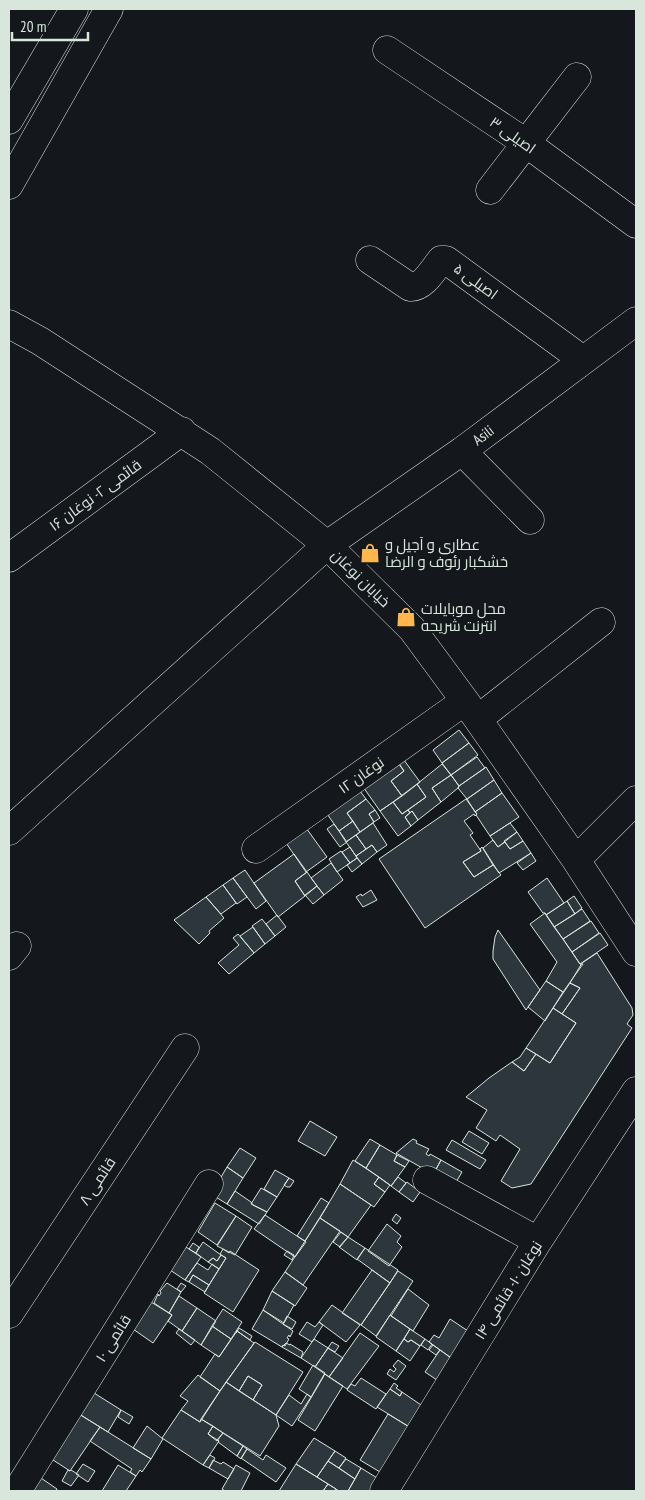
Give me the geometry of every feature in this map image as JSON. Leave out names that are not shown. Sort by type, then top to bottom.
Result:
[{"type":"street","points":[[9,185],[109,9]]},
{"type":"street","points":[[9,120],[70,11]]},
{"type":"street","name":"اصیلی ۳","points":[[387,50],[526,143],[636,224]]},
{"type":"street","points":[[490,190],[577,77]]},
{"type":"street","name":"اصیلی ۵","points":[[370,260],[410,287],[420,284],[441,260],[446,260],[583,360]]},
{"type":"street","name":"Asili","points":[[9,831],[328,546],[462,451],[636,321]]},
{"type":"street","name":"خیابان نوغان","points":[[9,324],[40,341],[182,431],[210,451],[328,546],[412,628],[472,710],[576,860],[636,952]]},
{"type":"street","name":"قائمی ۲- نوغان ۱۶","points":[[9,558],[182,431]]},
{"type":"street","points":[[462,451],[530,520]]},
{"type":"street","name":"نوغان ۱۲","points":[[256,849],[472,710],[601,622]]},
{"type":"street","points":[[576,860],[636,800]]},
{"type":"street","name":"قائمی ۸","points":[[9,1314],[185,1048]]},
{"type":"street","name":"نوغان ۱۰- قائمی ۱۴","points":[[384,1491],[538,1241],[636,1091]]},
{"type":"street","points":[[427,1180],[538,1241]]},
{"type":"street","name":"قائمی ۱۰","points":[[17,1491],[209,1184]]},
{"type":"building","points":[[459,730],[469,743],[442,763],[433,750]]},
{"type":"building","points":[[469,743],[478,755],[451,775],[442,763]]},
{"type":"building","points":[[401,756],[420,782],[402,796],[391,781],[404,771],[396,759]]},
{"type":"building","points":[[477,757],[485,768],[459,786],[451,775]]},
{"type":"building","points":[[395,759],[404,771],[391,781],[402,796],[380,811],[361,784]]},
{"type":"building","points":[[442,764],[451,775],[432,788],[441,802],[418,820],[412,811],[410,813],[408,810],[426,797],[417,784]]},
{"type":"building","points":[[486,767],[494,780],[467,799],[458,788],[459,786]]},
{"type":"building","points":[[451,775],[459,786],[441,802],[432,788]]},
{"type":"building","points":[[494,780],[502,793],[475,812],[467,799]]},
{"type":"building","points":[[417,784],[426,797],[402,814],[393,802]]},
{"type":"building","points":[[357,787],[366,799],[347,813],[353,821],[339,831],[325,811]]},
{"type":"building","points":[[502,793],[519,817],[490,836],[475,812]]},
{"type":"building","points":[[366,799],[375,810],[369,814],[374,822],[360,832],[347,813]]},
{"type":"building","points":[[466,799],[477,814],[464,821],[473,833],[470,835],[481,851],[463,862],[474,877],[493,865],[501,875],[425,928],[379,859]]},
{"type":"building","points":[[393,802],[402,814],[408,810],[410,813],[405,817],[411,826],[398,836],[380,811]]},
{"type":"building","points":[[375,810],[380,818],[374,822],[369,814]]},
{"type":"building","points":[[412,811],[418,820],[411,826],[405,817]]},
{"type":"building","points":[[353,821],[360,832],[346,842],[339,831]]},
{"type":"building","points":[[373,823],[387,845],[377,852],[372,845],[366,849],[356,835]]},
{"type":"building","points":[[510,823],[517,832],[498,847],[490,836]]},
{"type":"building","points":[[334,824],[347,842],[340,847],[327,829]]},
{"type":"building","points":[[304,825],[327,857],[306,872],[284,840]]},
{"type":"building","points":[[517,832],[523,841],[510,849],[504,841]]},
{"type":"building","points":[[356,835],[366,849],[356,856],[346,842]]},
{"type":"building","points":[[493,840],[498,847],[505,842],[510,849],[523,841],[531,853],[499,873],[483,848]]},
{"type":"building","points":[[372,845],[377,852],[362,864],[356,856]]},
{"type":"building","points":[[350,847],[357,858],[350,863],[342,852]]},
{"type":"building","points":[[482,847],[493,865],[474,877],[463,862],[481,851]]},
{"type":"building","points":[[341,851],[350,863],[337,872],[329,859]]},
{"type":"building","points":[[531,853],[536,861],[523,870],[517,863]]},
{"type":"building","points":[[294,854],[307,872],[295,881],[305,896],[278,917],[254,883]]},
{"type":"building","points":[[357,858],[362,864],[352,872],[347,865]]},
{"type":"building","points":[[331,863],[343,880],[324,895],[311,878]]},
{"type":"building","points":[[245,870],[266,901],[256,909],[233,878]]},
{"type":"building","points":[[307,872],[317,886],[305,896],[295,881]]},
{"type":"building","points":[[233,878],[247,897],[237,904],[223,885]]},
{"type":"building","points":[[547,878],[564,903],[546,915],[528,892]]},
{"type":"building","points":[[223,885],[236,903],[221,914],[206,897]]},
{"type":"building","points":[[317,886],[324,895],[313,904],[305,895]]},
{"type":"building","points":[[371,890],[377,900],[363,907],[356,897],[361,894],[362,896]]},
{"type":"building","points":[[574,896],[582,908],[575,914],[567,901]]},
{"type":"building","points":[[206,897],[224,918],[209,931],[210,933],[199,944],[174,920]]},
{"type":"building","points":[[567,901],[575,914],[554,927],[546,915]]},
{"type":"building","points":[[582,909],[590,921],[563,939],[554,927]]},
{"type":"building","points":[[545,913],[580,964],[583,964],[563,992],[546,981],[557,962],[530,924]]},
{"type":"building","points":[[277,915],[286,927],[275,936],[266,924]]},
{"type":"building","points":[[262,919],[275,936],[265,944],[252,926]]},
{"type":"building","points":[[591,921],[599,933],[572,952],[563,939]]},
{"type":"building","points":[[253,927],[265,944],[254,953],[240,936]]},
{"type":"building","points":[[498,930],[540,990],[526,1010],[493,959],[495,937]]},
{"type":"building","points":[[600,933],[608,945],[580,964],[572,952]]},
{"type":"building","points":[[238,934],[254,953],[229,974],[218,963],[239,945],[233,938]]},
{"type":"building","points":[[597,953],[632,1008],[633,1015],[627,1024],[632,1028],[531,1184],[512,1188],[501,1181],[520,1149],[500,1135],[496,1141],[476,1128],[487,1110],[466,1097],[512,1062],[524,1071],[536,1054],[550,1063],[576,1023],[562,1014],[580,988],[570,983],[582,963]]},
{"type":"building","points":[[546,981],[563,992],[545,1021],[528,1007]]},
{"type":"building","points":[[570,983],[580,988],[562,1014],[553,1008]]},
{"type":"building","points":[[553,1008],[576,1023],[550,1063],[526,1048]]},
{"type":"building","points":[[526,1048],[536,1054],[524,1071],[512,1062],[520,1057]]},
{"type":"building","points":[[310,1121],[337,1137],[325,1156],[298,1141]]},
{"type":"building","points":[[469,1131],[489,1143],[482,1154],[462,1142]]},
{"type":"building","points":[[370,1139],[380,1145],[366,1168],[355,1161]]},
{"type":"building","points":[[413,1139],[417,1141],[416,1143],[429,1149],[426,1154],[441,1160],[434,1173],[396,1153]]},
{"type":"building","points":[[452,1140],[486,1160],[480,1169],[446,1150]]},
{"type":"building","points":[[380,1145],[397,1155],[394,1161],[405,1167],[391,1186],[366,1168]]},
{"type":"building","points":[[240,1148],[256,1158],[243,1178],[227,1167]]},
{"type":"building","points":[[397,1155],[409,1161],[405,1167],[394,1161]]},
{"type":"building","points":[[353,1160],[379,1177],[374,1184],[385,1192],[374,1207],[340,1184]]},
{"type":"building","points":[[441,1160],[462,1172],[455,1184],[434,1173]]},
{"type":"building","points":[[227,1167],[243,1178],[227,1204],[211,1194]]},
{"type":"building","points":[[275,1170],[289,1178],[277,1197],[264,1189]]},
{"type":"building","points":[[379,1177],[390,1185],[385,1192],[374,1184]]},
{"type":"building","points":[[398,1177],[406,1183],[399,1192],[391,1186]]},
{"type":"building","points":[[289,1178],[294,1181],[290,1187],[287,1187],[284,1185]]},
{"type":"building","points":[[407,1182],[420,1192],[413,1202],[399,1192]]},
{"type":"building","points":[[340,1184],[371,1205],[348,1237],[320,1218]]},
{"type":"building","points":[[261,1188],[277,1197],[267,1212],[251,1204]]},
{"type":"building","points":[[235,1191],[253,1205],[267,1212],[259,1224],[227,1204]]},
{"type":"building","points":[[321,1198],[329,1203],[305,1241],[297,1236]]},
{"type":"building","points":[[215,1203],[236,1216],[217,1245],[198,1232]]},
{"type":"building","points":[[396,1214],[401,1218],[397,1224],[392,1220]]},
{"type":"building","points":[[265,1215],[306,1242],[295,1257],[254,1229]]},
{"type":"building","points":[[236,1216],[252,1227],[235,1255],[217,1246]]},
{"type":"building","points":[[320,1218],[340,1231],[303,1285],[285,1272]]},
{"type":"building","points":[[387,1224],[401,1236],[397,1242],[402,1247],[389,1266],[368,1251]]},
{"type":"building","points":[[341,1232],[348,1237],[340,1247],[333,1242]]},
{"type":"building","points":[[348,1237],[365,1248],[357,1260],[339,1247]]},
{"type":"building","points":[[203,1242],[221,1255],[217,1261],[213,1258],[208,1262],[196,1253]]},
{"type":"building","points":[[193,1243],[199,1247],[196,1253],[189,1249]]},
{"type":"building","points":[[186,1247],[201,1257],[185,1280],[170,1270]]},
{"type":"building","points":[[365,1248],[398,1270],[390,1283],[357,1259]]},
{"type":"building","points":[[223,1249],[229,1253],[230,1251],[259,1270],[233,1312],[204,1293],[226,1258],[220,1254]]},
{"type":"building","points":[[287,1251],[294,1255],[292,1260],[284,1255]]},
{"type":"building","points":[[221,1255],[226,1258],[219,1269],[208,1262],[213,1258],[217,1261]]},
{"type":"building","points":[[197,1263],[208,1270],[212,1264],[219,1269],[209,1285],[193,1275],[189,1282],[185,1280]]},
{"type":"building","points":[[372,1270],[390,1283],[361,1325],[342,1313]]},
{"type":"building","points":[[398,1271],[413,1281],[376,1336],[361,1325]]},
{"type":"building","points":[[285,1272],[307,1288],[295,1306],[272,1291]]},
{"type":"building","points":[[193,1275],[209,1285],[205,1292],[189,1282]]},
{"type":"building","points":[[167,1283],[181,1292],[169,1313],[154,1303],[158,1294],[159,1296],[160,1291]]},
{"type":"building","points":[[181,1283],[186,1286],[181,1292],[177,1289]]},
{"type":"building","points":[[408,1289],[429,1305],[413,1331],[391,1316]]},
{"type":"building","points":[[272,1291],[294,1305],[284,1323],[263,1310]]},
{"type":"building","points":[[179,1296],[197,1308],[182,1331],[168,1321],[172,1315],[169,1313]]},
{"type":"building","points":[[151,1302],[172,1315],[153,1343],[133,1329]]},
{"type":"building","points":[[332,1305],[360,1325],[346,1342],[319,1322]]},
{"type":"building","points":[[197,1308],[216,1321],[201,1345],[182,1331]]},
{"type":"building","points":[[223,1309],[242,1322],[231,1339],[212,1326]]},
{"type":"building","points":[[263,1310],[293,1331],[290,1337],[289,1335],[287,1338],[289,1339],[285,1346],[283,1345],[282,1347],[252,1329]]},
{"type":"building","points":[[390,1315],[410,1329],[396,1351],[376,1337]]},
{"type":"building","points":[[287,1316],[296,1322],[292,1329],[283,1324]]},
{"type":"building","points":[[450,1319],[471,1333],[454,1360],[429,1342],[434,1335],[439,1338]]},
{"type":"building","points":[[307,1322],[315,1327],[319,1322],[323,1325],[312,1342],[299,1334]]},
{"type":"building","points":[[212,1326],[231,1339],[219,1357],[201,1345]]},
{"type":"building","points":[[239,1328],[252,1336],[250,1340],[237,1331]]},
{"type":"building","points":[[179,1329],[195,1340],[191,1345],[176,1333]]},
{"type":"building","points":[[410,1329],[425,1339],[420,1346],[411,1340],[408,1342],[404,1339]]},
{"type":"building","points":[[237,1331],[254,1343],[220,1391],[200,1377],[215,1354],[219,1357]]},
{"type":"building","points":[[360,1333],[379,1346],[347,1389],[329,1377]]},
{"type":"building","points":[[314,1339],[328,1348],[315,1367],[301,1358]]},
{"type":"building","points":[[404,1339],[408,1342],[411,1340],[420,1346],[410,1361],[396,1351]]},
{"type":"building","points":[[425,1339],[432,1344],[428,1350],[421,1345]]},
{"type":"building","points":[[255,1342],[303,1372],[276,1415],[253,1400],[261,1384],[248,1376],[239,1391],[226,1382]]},
{"type":"building","points":[[332,1342],[339,1346],[335,1352],[328,1348]]},
{"type":"building","points":[[286,1343],[303,1352],[301,1358],[282,1347]]},
{"type":"building","points":[[433,1345],[440,1350],[436,1355],[429,1350]]},
{"type":"building","points":[[328,1348],[343,1358],[329,1377],[315,1367]]},
{"type":"building","points":[[440,1350],[454,1360],[440,1382],[425,1372]]},
{"type":"building","points":[[398,1360],[406,1366],[396,1380],[387,1374],[390,1369],[394,1372],[396,1369],[393,1366]]},
{"type":"building","points":[[313,1365],[325,1373],[311,1397],[299,1389]]},
{"type":"building","points":[[325,1374],[343,1386],[315,1431],[298,1420]]},
{"type":"building","points":[[198,1375],[220,1391],[200,1422],[181,1410],[188,1401],[180,1396]]},
{"type":"building","points":[[248,1376],[262,1385],[253,1400],[239,1391]]},
{"type":"building","points":[[361,1378],[386,1394],[376,1409],[347,1390],[351,1384],[355,1386]]},
{"type":"building","points":[[226,1382],[276,1415],[279,1426],[260,1456],[201,1419]]},
{"type":"building","points":[[394,1383],[398,1386],[396,1388],[402,1392],[400,1396],[390,1389]]},
{"type":"building","points":[[390,1389],[400,1396],[402,1392],[424,1407],[411,1428],[377,1407]]},
{"type":"building","points":[[94,1393],[121,1410],[108,1432],[79,1414]]},
{"type":"building","points":[[307,1394],[311,1397],[292,1426],[276,1415],[289,1395],[301,1404]]},
{"type":"building","points":[[121,1410],[133,1417],[129,1424],[118,1417]]},
{"type":"building","points":[[181,1410],[200,1422],[201,1419],[213,1426],[208,1434],[219,1441],[203,1465],[162,1438]]},
{"type":"building","points":[[79,1414],[100,1427],[70,1471],[50,1458]]},
{"type":"building","points":[[388,1414],[411,1428],[385,1475],[360,1460]]},
{"type":"building","points":[[147,1426],[163,1439],[151,1459],[133,1448]]},
{"type":"building","points":[[213,1426],[223,1433],[217,1441],[208,1434]]},
{"type":"building","points":[[100,1427],[151,1459],[142,1472],[140,1470],[136,1476],[130,1472],[132,1469],[90,1441]]},
{"type":"building","points":[[223,1433],[243,1446],[237,1456],[218,1442],[217,1440]]},
{"type":"building","points":[[314,1438],[335,1451],[317,1477],[296,1464]]},
{"type":"building","points":[[243,1446],[247,1449],[241,1459],[237,1456]]},
{"type":"building","points":[[247,1449],[263,1460],[266,1455],[286,1468],[276,1482],[241,1458]]},
{"type":"building","points":[[335,1451],[346,1458],[339,1468],[328,1461]]},
{"type":"building","points":[[210,1455],[215,1458],[209,1468],[203,1465]]},
{"type":"building","points":[[346,1459],[361,1468],[355,1479],[339,1468]]},
{"type":"building","points":[[213,1460],[221,1464],[223,1462],[234,1469],[228,1479],[209,1468]]},
{"type":"building","points":[[328,1461],[355,1479],[348,1491],[339,1491],[317,1477]]},
{"type":"building","points":[[83,1464],[95,1471],[88,1482],[76,1474]]},
{"type":"building","points":[[296,1464],[328,1484],[323,1491],[279,1491]]},
{"type":"building","points":[[118,1465],[136,1476],[126,1491],[102,1491]]},
{"type":"building","points":[[236,1465],[250,1473],[241,1491],[225,1491],[222,1489]]},
{"type":"building","points":[[361,1468],[382,1481],[375,1491],[348,1491]]},
{"type":"building","points":[[68,1470],[79,1475],[71,1486],[62,1481]]},
{"type":"building","points":[[38,1476],[57,1489],[56,1491],[29,1491]]},
{"type":"building","points":[[328,1484],[336,1489],[335,1491],[323,1491]]},
{"type":"place","name":"عطاری و آجیل و خشکبار رئوف و الرضا","points":[[370,553]]},
{"type":"place","name":"محل موبايلات انترنت شريحه","points":[[406,617]]}]
